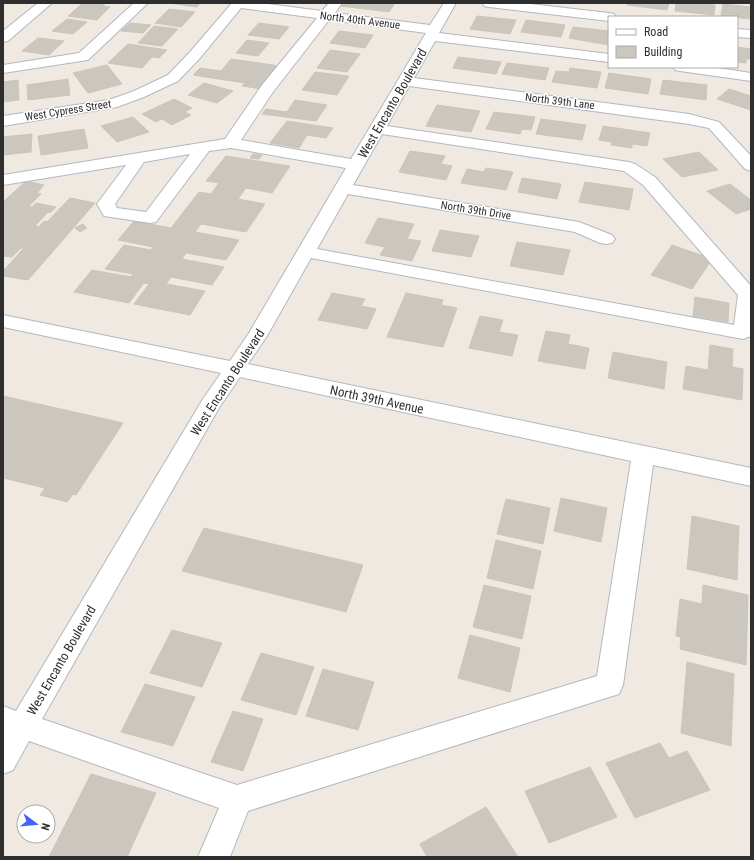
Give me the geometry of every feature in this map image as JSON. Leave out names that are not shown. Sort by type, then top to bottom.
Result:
[{"type":"street","points":[[3,38],[46,3]]},
{"type":"street","points":[[3,69],[82,57],[142,3]]},
{"type":"street","points":[[231,143],[242,124],[336,3]]},
{"type":"street","name":"West Encanto Boulevard","points":[[3,760],[13,722],[211,404],[257,336],[450,3]]},
{"type":"street","points":[[489,3],[608,17]]},
{"type":"street","name":"North 40th Avenue","points":[[239,4],[608,58]]},
{"type":"street","name":"West Cypress Street","points":[[3,120],[112,104],[140,94],[173,78],[239,4]]},
{"type":"street","points":[[738,33],[751,34]]},
{"type":"street","points":[[687,68],[751,77]]},
{"type":"street","name":"North 39th Lane","points":[[405,81],[629,110],[689,119],[714,125],[751,166]]},
{"type":"street","points":[[306,252],[743,333],[748,294],[649,181],[629,167],[377,129]]},
{"type":"street","points":[[3,180],[231,143],[357,165]]},
{"type":"street","points":[[139,158],[106,204],[110,212],[150,218],[204,147]]},
{"type":"street","name":"North 39th Drive","points":[[343,188],[579,227],[606,239]]},
{"type":"street","name":"North 39th Avenue","points":[[3,322],[108,345],[235,369],[643,456],[751,477]]},
{"type":"street","points":[[13,722],[237,800],[609,685],[643,456]]},
{"type":"street","points":[[214,857],[237,800]]},
{"type":"building","points":[[83,3],[106,3],[102,6],[110,7],[97,20],[68,16]]},
{"type":"building","points":[[169,3],[200,3],[197,7]]},
{"type":"building","points":[[344,3],[395,3],[389,12],[341,6]]},
{"type":"building","points":[[628,3],[669,3],[667,10],[627,5]]},
{"type":"building","points":[[676,3],[715,5],[714,15],[675,11]]},
{"type":"building","points":[[723,4],[751,7],[751,19],[738,18],[738,16],[721,16]]},
{"type":"building","points":[[169,9],[195,12],[181,27],[155,23]]},
{"type":"building","points":[[477,16],[516,20],[510,34],[470,29]]},
{"type":"building","points":[[67,19],[87,22],[73,34],[52,31]]},
{"type":"building","points":[[526,20],[565,25],[561,37],[521,32]]},
{"type":"building","points":[[130,23],[151,25],[143,33],[121,31]]},
{"type":"building","points":[[259,23],[289,27],[279,39],[248,35]]},
{"type":"building","points":[[154,26],[178,29],[162,46],[138,43]]},
{"type":"building","points":[[573,27],[608,31],[608,45],[569,38]]},
{"type":"building","points":[[339,31],[373,35],[365,48],[330,43]]},
{"type":"building","points":[[38,38],[64,41],[49,55],[22,51]]},
{"type":"building","points":[[247,40],[269,43],[258,56],[236,53]]},
{"type":"building","points":[[128,44],[167,50],[159,58],[152,57],[142,68],[108,63]]},
{"type":"building","points":[[738,47],[751,49],[751,59],[746,59],[746,63],[738,62]]},
{"type":"building","points":[[330,50],[360,54],[347,72],[317,68]]},
{"type":"building","points":[[458,57],[501,62],[496,74],[453,68]]},
{"type":"building","points":[[231,59],[280,66],[262,89],[242,86],[245,83],[193,75],[200,68],[221,71]]},
{"type":"building","points":[[507,63],[549,68],[545,80],[502,74]]},
{"type":"building","points":[[107,65],[122,84],[88,93],[73,73]]},
{"type":"building","points":[[570,68],[601,72],[597,88],[552,82],[556,71],[569,72]]},
{"type":"building","points":[[315,72],[349,76],[337,95],[302,90]]},
{"type":"building","points":[[609,73],[651,79],[648,94],[605,88]]},
{"type":"building","points":[[68,79],[70,95],[28,100],[27,85]]},
{"type":"building","points":[[18,80],[19,100],[3,102],[3,82]]},
{"type":"building","points":[[663,80],[707,85],[706,100],[660,94]]},
{"type":"building","points":[[204,83],[233,91],[217,103],[188,95]]},
{"type":"building","points":[[729,89],[751,96],[751,110],[717,99]]},
{"type":"building","points":[[174,99],[192,108],[185,112],[191,115],[172,125],[162,119],[156,122],[142,114]]},
{"type":"building","points":[[295,100],[327,105],[316,121],[262,114],[266,109],[287,112]]},
{"type":"building","points":[[437,105],[480,111],[471,132],[426,126]]},
{"type":"building","points":[[494,112],[535,117],[531,130],[522,129],[520,134],[486,129]]},
{"type":"building","points":[[133,117],[149,132],[117,142],[101,126]]},
{"type":"building","points":[[541,119],[586,125],[582,140],[536,134]]},
{"type":"building","points":[[287,121],[333,128],[326,138],[307,135],[299,148],[270,143]]},
{"type":"building","points":[[603,126],[650,133],[647,146],[632,144],[632,148],[611,145],[612,142],[599,140]]},
{"type":"building","points":[[84,129],[88,148],[41,155],[38,136]]},
{"type":"building","points":[[32,134],[31,152],[3,155],[3,137]]},
{"type":"building","points":[[410,151],[445,156],[441,164],[452,166],[446,180],[399,172]]},
{"type":"building","points":[[699,152],[718,170],[682,177],[663,159]]},
{"type":"building","points":[[253,154],[262,155],[259,159],[250,158]]},
{"type":"building","points":[[226,156],[290,166],[272,193],[246,188],[238,199],[265,204],[246,232],[201,224],[195,232],[239,240],[226,260],[186,253],[182,259],[224,267],[212,285],[171,277],[166,284],[205,291],[190,315],[134,304],[149,284],[144,283],[129,303],[74,292],[92,270],[131,277],[133,274],[105,269],[124,245],[151,250],[153,247],[118,240],[134,221],[171,228],[199,192],[211,194],[219,183],[206,181]]},
{"type":"building","points":[[486,168],[513,172],[506,190],[461,183],[467,169],[484,172]]},
{"type":"building","points":[[522,178],[561,184],[557,199],[518,192]]},
{"type":"building","points":[[26,181],[44,185],[37,193],[41,194],[29,206],[32,207],[36,203],[56,207],[50,213],[48,212],[35,226],[39,227],[44,221],[47,222],[70,198],[95,203],[28,280],[3,276],[3,271],[24,248],[21,248],[12,257],[3,256],[3,202]]},
{"type":"building","points":[[585,182],[633,189],[629,210],[579,202]]},
{"type":"building","points":[[730,184],[751,200],[751,209],[736,214],[707,191]]},
{"type":"building","points":[[378,218],[414,224],[407,239],[421,241],[412,261],[380,255],[385,247],[365,243]]},
{"type":"building","points":[[83,224],[87,228],[80,232],[75,228]]},
{"type":"building","points":[[440,230],[479,236],[471,257],[432,251]]},
{"type":"building","points":[[517,242],[570,250],[563,275],[510,266]]},
{"type":"building","points":[[672,245],[712,259],[692,289],[651,275]]},
{"type":"building","points":[[332,293],[365,299],[361,306],[376,309],[367,329],[318,320]]},
{"type":"building","points":[[406,293],[443,300],[441,305],[457,308],[443,347],[387,337]]},
{"type":"building","points":[[695,297],[729,303],[728,322],[693,316]]},
{"type":"building","points":[[480,316],[503,320],[499,332],[518,335],[512,356],[469,348]]},
{"type":"building","points":[[546,331],[570,335],[568,344],[589,348],[585,369],[538,361]]},
{"type":"building","points":[[710,345],[733,349],[732,367],[743,369],[742,400],[683,389],[686,366],[708,370]]},
{"type":"building","points":[[613,352],[667,362],[664,389],[608,378]]},
{"type":"building","points":[[3,396],[123,423],[76,495],[73,494],[67,502],[40,495],[45,488],[3,478]]},
{"type":"building","points":[[561,498],[607,508],[601,542],[554,531]]},
{"type":"building","points":[[506,499],[550,508],[543,544],[497,534]]},
{"type":"building","points":[[692,516],[739,526],[737,580],[687,569]]},
{"type":"building","points":[[204,528],[363,565],[346,612],[182,571]]},
{"type":"building","points":[[496,540],[541,551],[533,589],[487,578]]},
{"type":"building","points":[[484,585],[531,596],[522,639],[473,627]]},
{"type":"building","points":[[703,585],[748,595],[746,665],[680,649],[681,637],[676,636],[680,599],[702,604]]},
{"type":"building","points":[[172,630],[222,643],[202,687],[150,673]]},
{"type":"building","points":[[470,635],[520,648],[510,692],[458,678]]},
{"type":"building","points":[[261,653],[314,667],[296,715],[241,700]]},
{"type":"building","points":[[687,662],[734,674],[731,746],[681,733]]},
{"type":"building","points":[[323,669],[374,682],[358,730],[306,716]]},
{"type":"building","points":[[145,684],[195,697],[173,746],[121,732]]},
{"type":"building","points":[[233,711],[263,719],[243,771],[211,762]]},
{"type":"building","points":[[660,743],[669,758],[687,751],[710,790],[635,818],[606,763]]},
{"type":"building","points":[[590,767],[617,817],[549,843],[525,791]]},
{"type":"building","points":[[91,774],[156,793],[127,857],[49,857]]},
{"type":"building","points":[[486,807],[518,857],[427,857],[420,844]]}]
